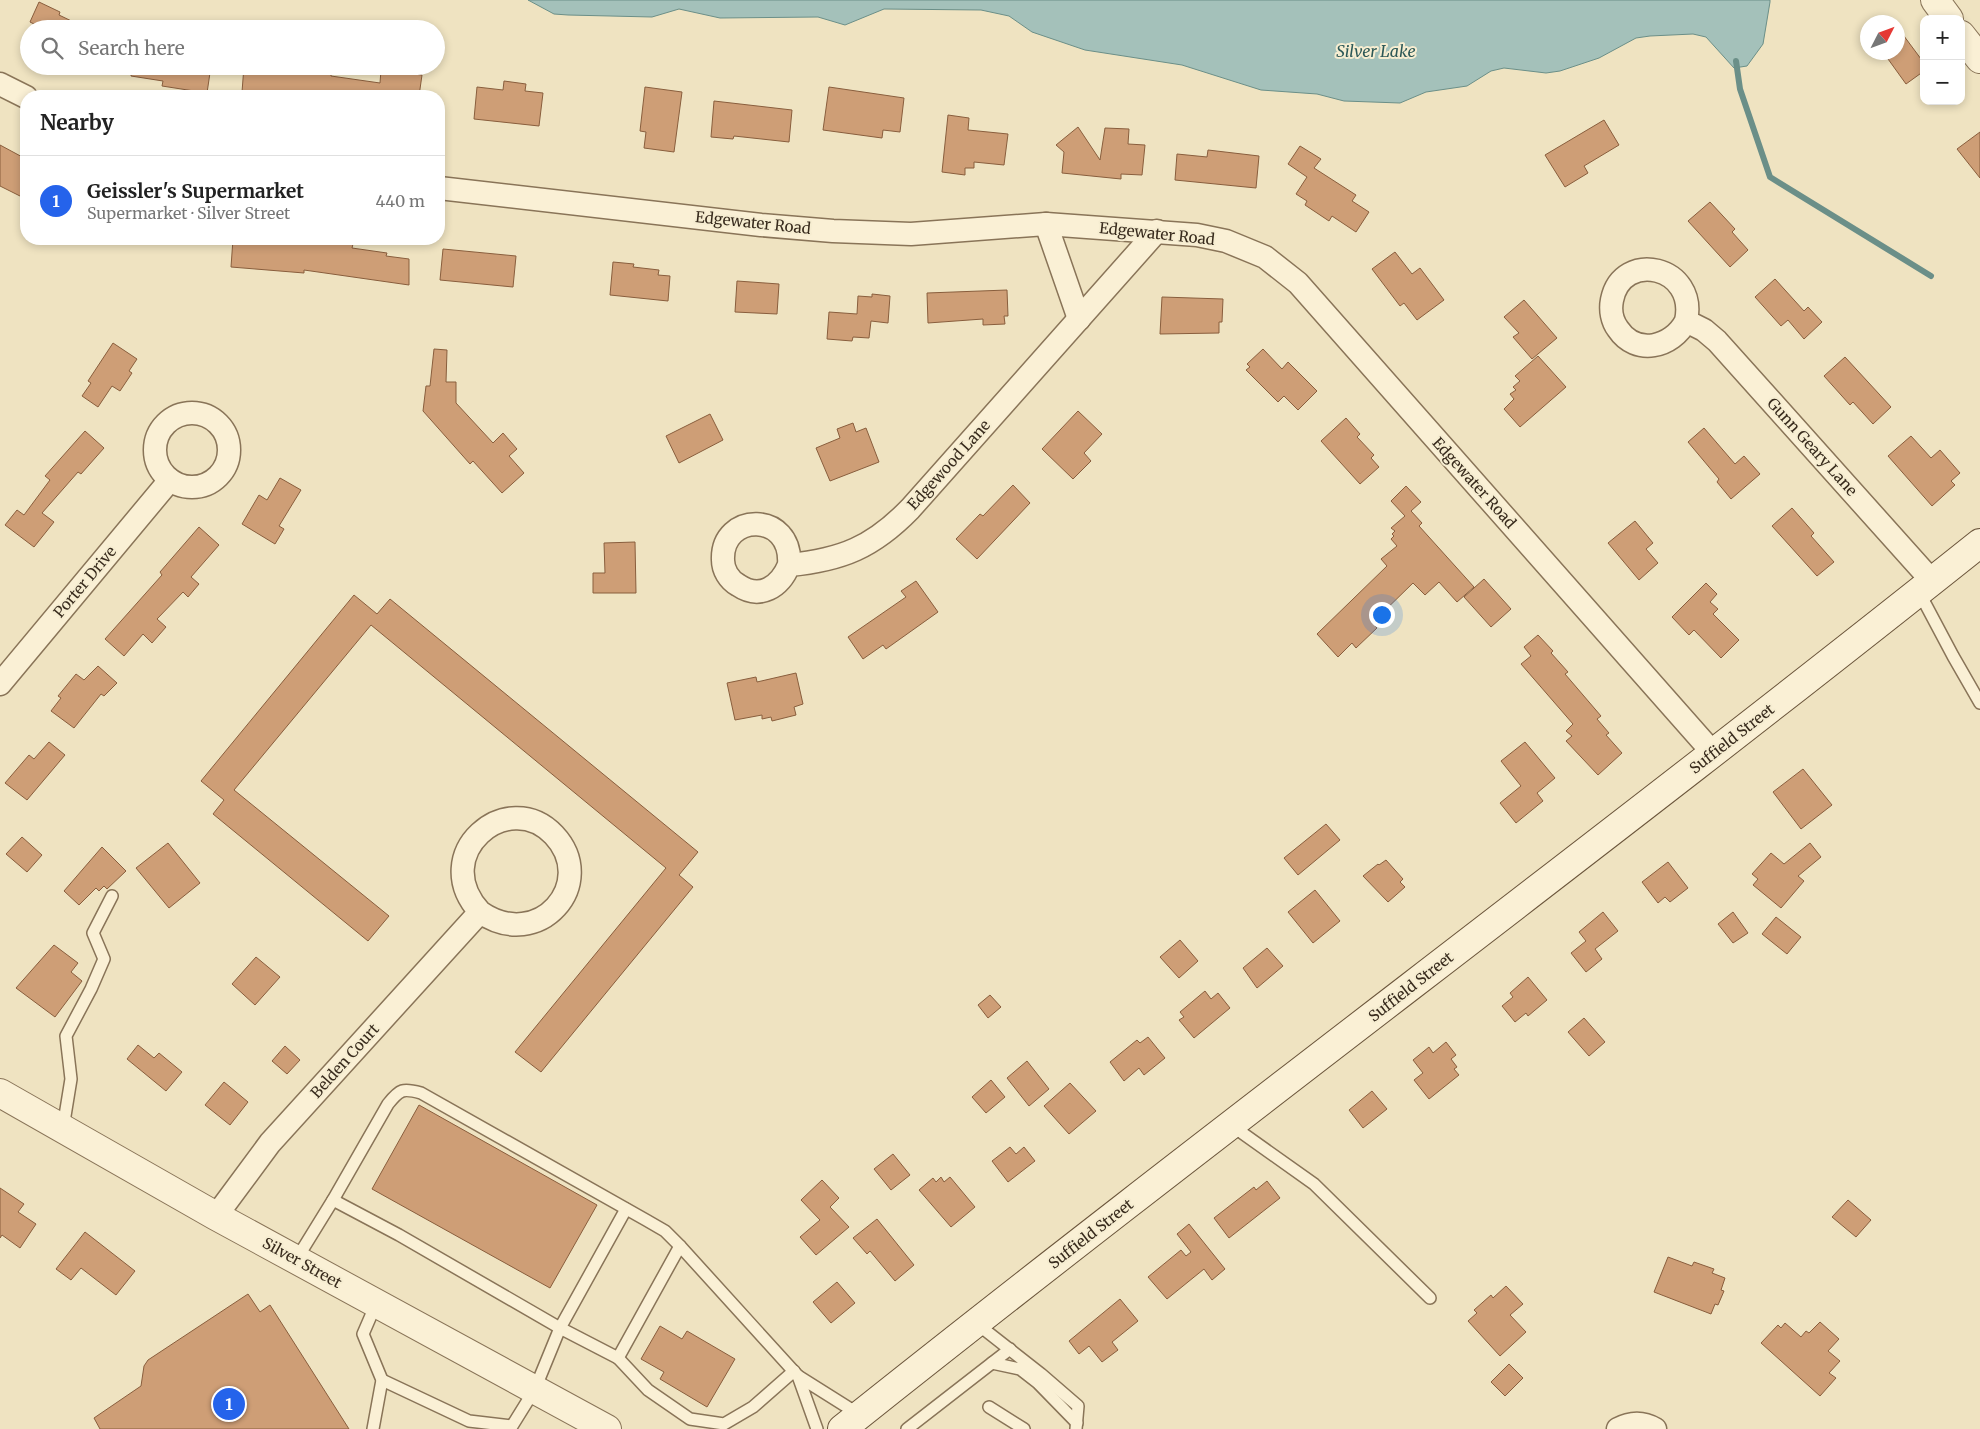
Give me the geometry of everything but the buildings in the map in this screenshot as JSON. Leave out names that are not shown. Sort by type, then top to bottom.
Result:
[{"type":"main road","points":[[1935,0],[1946,15]]},
{"type":"main road","points":[[1965,40],[1980,59]]},
{"type":"main road","name":"Suffield Street","points":[[851,1422],[1231,1125],[1714,754],[1980,543]]},
{"type":"main road","name":"Silver Street","points":[[0,1093],[216,1216],[606,1429]]},
{"type":"street","points":[[0,84],[20,94]]},
{"type":"street","name":"Edgewater Road","points":[[445,189],[761,225],[833,231],[910,234],[1046,224],[1157,231],[1197,235],[1226,241],[1265,257],[1298,283],[1714,754]]},
{"type":"street","points":[[1046,224],[1079,319]]},
{"type":"street","name":"Edgewood Lane","points":[[789,564],[816,562],[835,558],[860,548],[895,524],[1157,231]]},
{"type":"street","name":"Gunn Geary Lane","points":[[1686,321],[1704,330],[1717,341],[1926,586]]},
{"type":"street","name":"Porter Drive","points":[[0,684],[170,480]]},
{"type":"street","points":[[512,819],[534,822],[553,834],[565,852],[569,874],[564,895],[551,913],[532,923],[516,925],[499,923],[480,912],[472,904],[463,883],[464,860],[473,840],[490,825],[512,819]]},
{"type":"street","name":"Belden Court","points":[[216,1216],[270,1143],[480,912]]},
{"type":"street","points":[[1618,1429],[1626,1425],[1640,1424],[1655,1429]]},
{"type":"lane","points":[[1926,586],[1952,656],[1980,703]]},
{"type":"lane","points":[[63,1128],[71,1079],[66,1036],[91,989],[104,959],[93,933],[112,896]]},
{"type":"lane","points":[[296,1260],[388,1104],[396,1094],[406,1089],[421,1093],[665,1231],[796,1373],[851,1422]]},
{"type":"lane","points":[[1231,1125],[1314,1184],[1430,1298]]},
{"type":"lane","points":[[333,1200],[399,1235],[560,1328],[618,1358],[648,1390],[690,1419],[724,1424],[752,1407],[796,1373]]},
{"type":"lane","points":[[382,1380],[469,1425],[512,1426],[535,1389],[560,1328],[626,1209]]},
{"type":"lane","points":[[618,1358],[680,1246]]},
{"type":"lane","points":[[373,1429],[382,1380],[364,1334],[376,1304]]},
{"type":"lane","points":[[976,1323],[1078,1406],[1077,1426]]},
{"type":"lane","points":[[907,1429],[1010,1350]]},
{"type":"lane","points":[[992,1364],[1020,1369],[1038,1383],[1077,1426]]},
{"type":"lane","points":[[796,1373],[817,1429]]},
{"type":"lane","points":[[989,1406],[1024,1429]]},
{"type":"water","name":"Silver Lake","points":[[528,0],[1770,0],[1770,2],[1763,44],[1747,66],[1734,68],[1706,37],[1693,34],[1650,36],[1636,38],[1599,58],[1560,71],[1546,73],[1504,68],[1491,71],[1467,86],[1426,92],[1400,103],[1344,101],[1317,94],[1261,90],[1182,65],[1085,50],[1032,32],[1009,16],[981,10],[884,9],[845,25],[818,17],[720,18],[679,9],[652,17],[554,14]]},
{"type":"waterway","points":[[1736,61],[1740,89],[1770,177],[1931,276]]},
{"type":"place","name":"Geissler's Supermarket","points":[[229,1404]]}]
